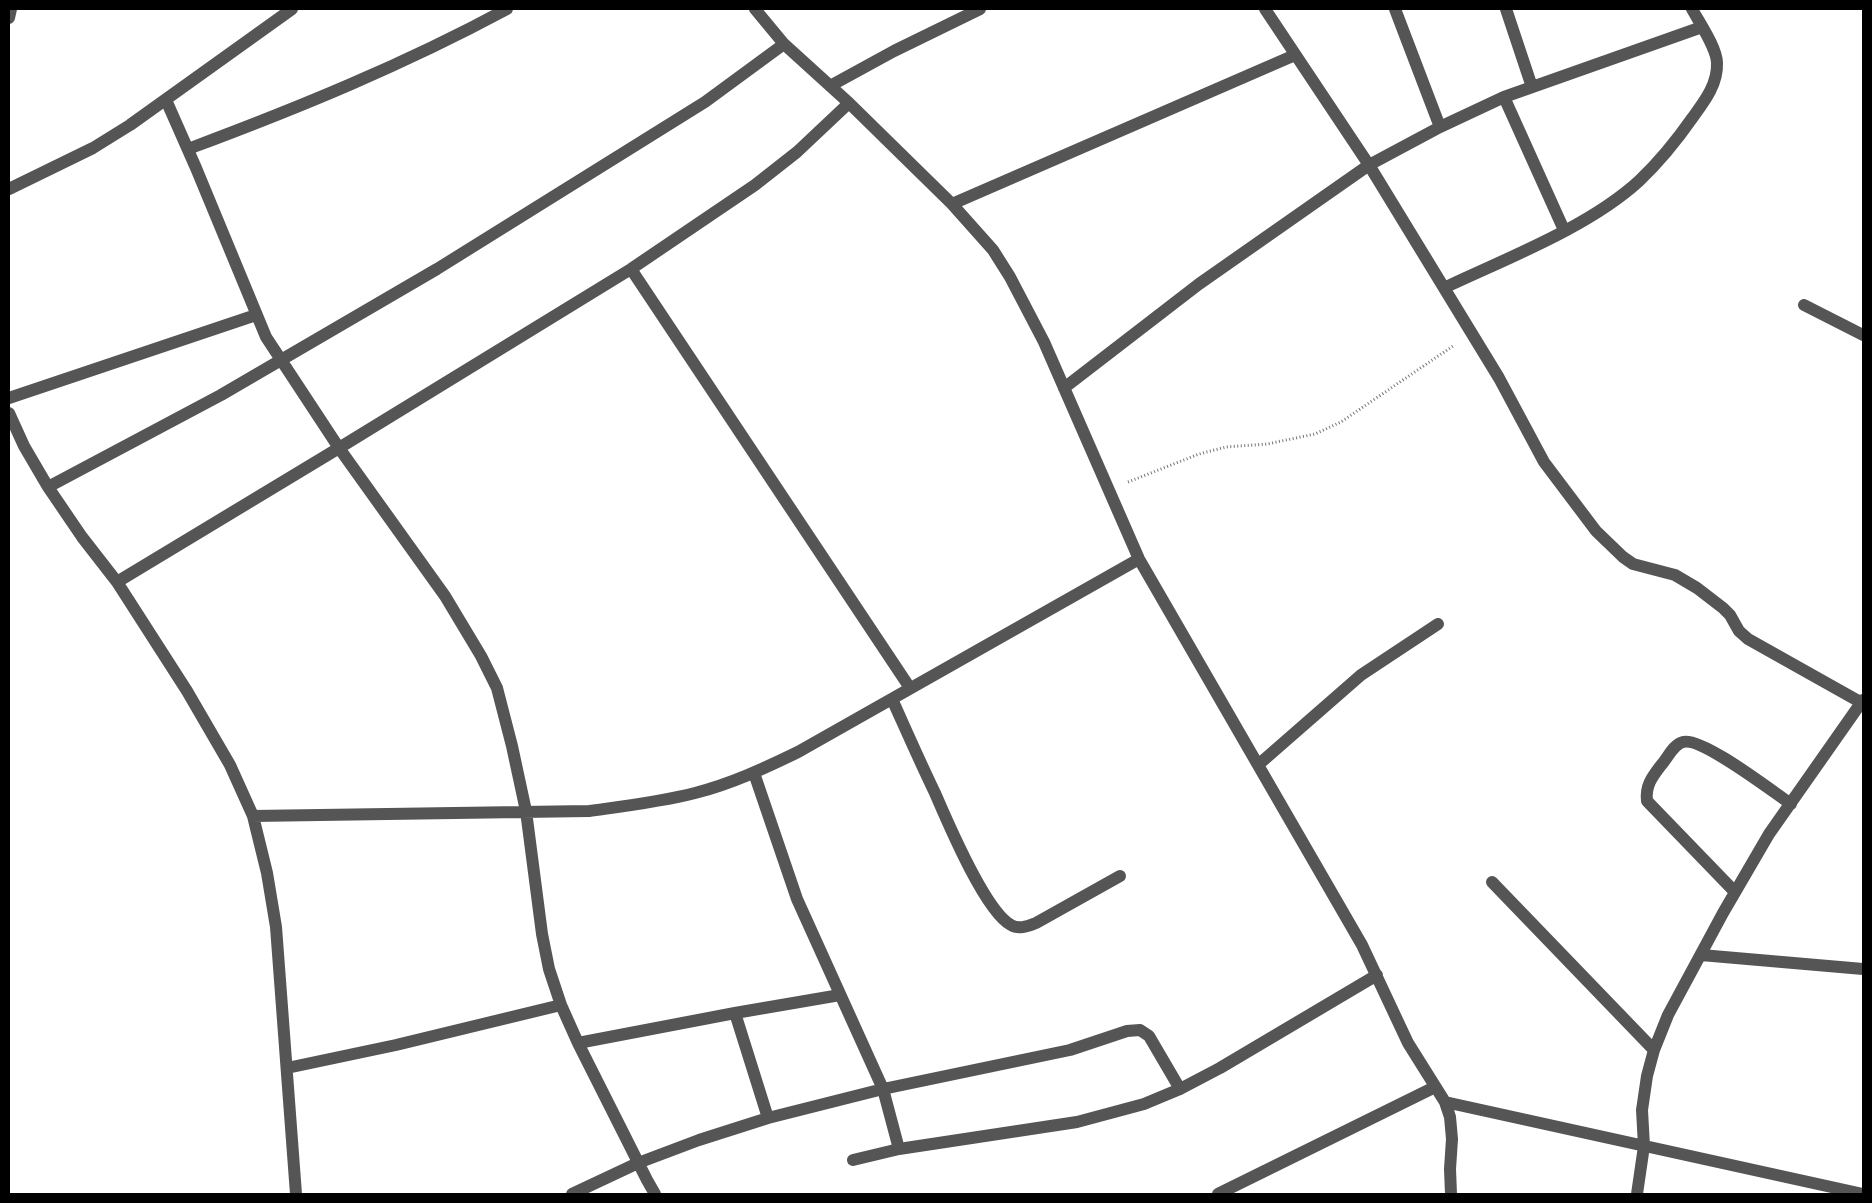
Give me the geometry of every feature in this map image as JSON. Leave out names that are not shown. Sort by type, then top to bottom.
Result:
[{"type":"street","points":[[9,18],[11,9]]},
{"type":"street","points":[[9,190],[93,148],[130,126],[292,9]]},
{"type":"street","points":[[188,149],[348,87],[447,41],[507,9]]},
{"type":"street","points":[[755,9],[784,44],[849,103],[952,204],[993,250],[1010,277],[1044,342],[1139,559],[1362,945],[1408,1042],[1445,1102],[1450,1117],[1452,1139],[1451,1194]]},
{"type":"street","points":[[830,86],[894,51],[980,9]]},
{"type":"street","points":[[1265,9],[1369,165],[1499,378],[1544,462],[1596,531],[1610,546],[1633,564],[1675,575],[1686,581],[1723,608],[1730,615],[1739,631],[1748,639],[1862,702],[1769,834],[1668,1015],[1654,1050],[1647,1076],[1642,1110],[1644,1146],[1637,1194]]},
{"type":"street","points":[[1395,9],[1440,127]]},
{"type":"street","points":[[1506,9],[1532,87]]},
{"type":"street","points":[[1444,288],[1564,230],[1619,197],[1656,164],[1706,99],[1716,74],[1718,62],[1692,9]]},
{"type":"street","points":[[1064,388],[1200,284],[1369,165],[1440,127],[1504,97],[1702,27]]},
{"type":"street","points":[[48,487],[213,399],[437,269],[705,102],[784,44]]},
{"type":"street","points":[[952,204],[1295,55]]},
{"type":"street","points":[[1504,97],[1564,230]]},
{"type":"street","points":[[166,100],[266,337],[279,360],[339,448],[445,596],[482,656],[497,688],[505,715],[526,811],[542,934],[549,969],[561,1005],[578,1043],[655,1194]]},
{"type":"street","points":[[117,582],[631,269],[754,185],[797,152],[849,103]]},
{"type":"street","points":[[631,269],[910,688]]},
{"type":"street","points":[[1804,305],[1863,335]]},
{"type":"street","points":[[9,398],[256,315]]},
{"type":"street","points":[[9,413],[24,446],[48,487],[82,537],[117,582],[187,691],[230,765],[253,816],[267,873],[276,927],[296,1194]]},
{"type":"street","points":[[253,816],[589,810],[640,804],[696,793],[754,773],[798,752],[1139,559]]},
{"type":"street","points":[[1258,765],[1361,675],[1438,624]]},
{"type":"street","points":[[892,699],[959,847],[974,875],[1003,920],[1013,927],[1023,928],[1036,923],[1120,876]]},
{"type":"street","points":[[1736,892],[1647,801],[1646,793],[1651,780],[1675,746],[1683,741],[1692,742],[1713,750],[1791,804]]},
{"type":"street","points":[[754,773],[797,899],[883,1089],[899,1149]]},
{"type":"street","points":[[1492,882],[1654,1050]]},
{"type":"street","points":[[1701,955],[1863,969]]},
{"type":"street","points":[[853,1160],[899,1149],[1077,1122],[1144,1104],[1180,1089],[1245,1053],[1376,974]]},
{"type":"street","points":[[578,1043],[840,995]]},
{"type":"street","points":[[287,1068],[561,1005]]},
{"type":"street","points":[[735,1013],[768,1118]]},
{"type":"street","points":[[572,1194],[638,1163],[699,1140],[768,1118],[883,1089],[1061,1052],[1134,1030],[1145,1032],[1154,1041],[1180,1089]]},
{"type":"street","points":[[1218,1194],[1435,1087]]},
{"type":"street","points":[[1445,1102],[1863,1194]]},
{"type":"path","points":[[1109,490],[1199,454],[1226,447],[1266,444],[1314,434],[1341,422],[1472,333]]}]
